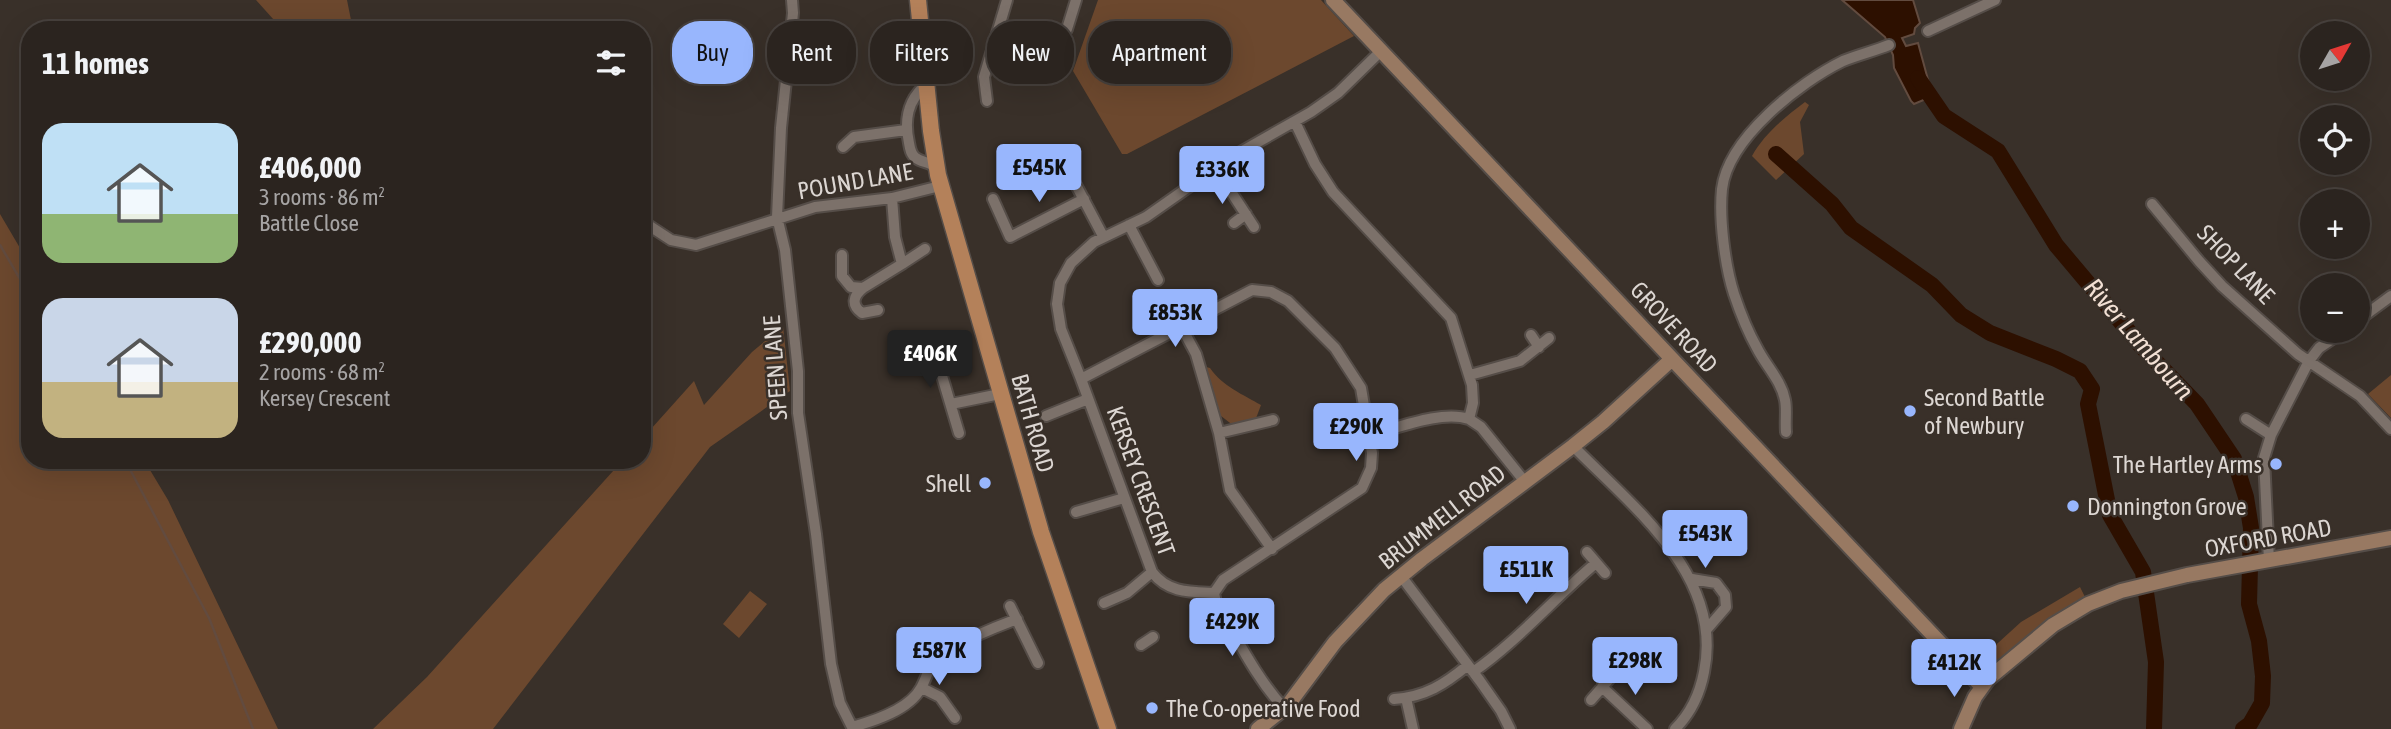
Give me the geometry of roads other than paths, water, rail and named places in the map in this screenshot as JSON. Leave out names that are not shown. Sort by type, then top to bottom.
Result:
[{"type":"main road","name":"BATH ROAD","points":[[918,0],[920,21]]},
{"type":"main road","name":"BATH ROAD","points":[[927,84],[940,186],[1045,543],[1108,729]]},
{"type":"street","name":"SPEEN LANE","points":[[792,0],[793,13],[781,128],[777,218],[785,250],[798,371],[798,413],[817,534],[831,664],[840,703],[852,728]]},
{"type":"street","points":[[987,102],[979,78],[1007,0]]},
{"type":"street","points":[[1069,21],[1076,0]]},
{"type":"street","name":"GROVE ROAD","points":[[1333,0],[1981,686]]},
{"type":"street","points":[[1928,31],[1994,0]]},
{"type":"street","points":[[1786,432],[1785,399],[1774,374],[1758,350],[1734,293],[1723,234],[1722,187],[1736,153],[1763,118],[1779,104],[1804,84],[1844,61],[1889,45]]},
{"type":"street","name":"KERSEY CRESCENT","points":[[1214,593],[1176,590],[1158,581],[1152,572],[1058,320],[1057,294],[1060,283],[1071,263],[1085,249],[1103,236],[1163,207],[1216,167],[1295,122],[1338,93],[1381,51]]},
{"type":"street","points":[[927,84],[912,100],[907,112],[906,131],[911,152],[916,159],[928,161],[936,167]]},
{"type":"street","points":[[1295,122],[1340,208],[1446,310],[1455,326],[1470,375],[1473,403],[1469,419]]},
{"type":"street","points":[[843,147],[854,137],[906,131]]},
{"type":"street","points":[[1066,166],[1103,236]]},
{"type":"street","points":[[1216,167],[1254,227]]},
{"type":"street","name":"POUND LANE","points":[[651,227],[671,240],[696,244],[815,207],[892,198],[940,186]]},
{"type":"street","points":[[892,198],[895,237],[902,264]]},
{"type":"street","points":[[993,199],[1010,237],[1084,199]]},
{"type":"street","name":"SHOP LANE","points":[[2152,204],[2222,286],[2298,354],[2360,396],[2391,429]]},
{"type":"street","points":[[1234,223],[1246,214]]},
{"type":"street","points":[[1129,225],[1158,279]]},
{"type":"street","points":[[878,310],[862,313],[854,301],[856,293],[925,249]]},
{"type":"street","points":[[842,255],[842,276],[851,287],[863,288]]},
{"type":"street","points":[[1081,379],[1252,290],[1271,292],[1288,301],[1335,348],[1361,388],[1370,435],[1371,468],[1362,488],[1223,580],[1214,593],[1216,603],[1258,673],[1284,709]]},
{"type":"street","points":[[2370,311],[2391,296]]},
{"type":"street","points":[[1182,328],[1196,354],[1219,433],[1230,490],[1272,549]]},
{"type":"street","points":[[1531,335],[1539,347]]},
{"type":"street","points":[[1470,375],[1520,361],[1549,338]]},
{"type":"street","points":[[917,351],[932,342],[959,433]]},
{"type":"street","points":[[2257,564],[2264,458],[2271,435],[2309,360],[2326,343]]},
{"type":"street","name":"BRUMMELL ROAD","points":[[1258,729],[1284,709],[1347,628],[1401,576],[1603,422],[1672,359]]},
{"type":"street","points":[[951,404],[1000,394]]},
{"type":"street","points":[[1046,416],[1088,399]]},
{"type":"street","points":[[1370,435],[1439,418],[1455,416],[1469,419],[1482,427],[1524,482]]},
{"type":"street","points":[[2246,419],[2271,435]]},
{"type":"street","points":[[1219,433],[1273,420]]},
{"type":"street","points":[[1573,446],[1664,538],[1692,579],[1707,629],[1707,658],[1702,685],[1684,720],[1675,729]]},
{"type":"street","points":[[1076,512],[1124,498]]},
{"type":"street","name":"OXFORD ROAD","points":[[1981,686],[2013,656],[2053,625],[2078,609],[2121,591],[2391,538]]},
{"type":"street","points":[[1587,552],[1605,573]]},
{"type":"street","points":[[1413,729],[1400,698],[1422,695],[1517,638],[1564,589],[1596,562]]},
{"type":"street","points":[[1104,603],[1127,593],[1152,572]]},
{"type":"street","points":[[1401,576],[1471,668],[1501,711],[1510,729]]},
{"type":"street","points":[[1692,579],[1716,583],[1725,595],[1726,607],[1707,629]]},
{"type":"street","points":[[1010,606],[1032,657]]},
{"type":"street","points":[[852,728],[869,723],[903,706],[922,688],[935,659],[948,648],[1017,618]]},
{"type":"street","points":[[1141,645],[1153,636]]},
{"type":"street","points":[[1591,700],[1612,676]]},
{"type":"street","points":[[1961,729],[1981,686]]},
{"type":"street","points":[[1602,687],[1647,729]]},
{"type":"street","points":[[922,688],[940,697],[954,711]]},
{"type":"waterway","name":"River Lambourn","points":[[1918,78],[1944,116],[1998,151],[2056,245],[2141,346],[2197,404],[2234,459],[2246,497],[2251,528],[2249,604],[2259,641],[2263,676],[2262,703],[2250,724],[2243,729]]},
{"type":"waterway","points":[[1776,154],[1832,204],[1851,228],[1932,285],[1961,315],[1990,333],[2080,371],[2092,389],[2088,404],[2110,515],[2143,572],[2156,662],[2154,729]]},
{"type":"waterway","points":[[0,245],[21,281]]},
{"type":"waterway","points":[[130,469],[209,618],[253,729]]},
{"type":"place","name":"Second Battle of Newbury","points":[[1910,411]]},
{"type":"place","name":"The Hartley Arms","points":[[2276,464]]},
{"type":"place","name":"Shell","points":[[985,483]]},
{"type":"place","name":"Donnington Grove","points":[[2073,506]]},
{"type":"place","name":"The Co-operative Food","points":[[1152,708]]}]
